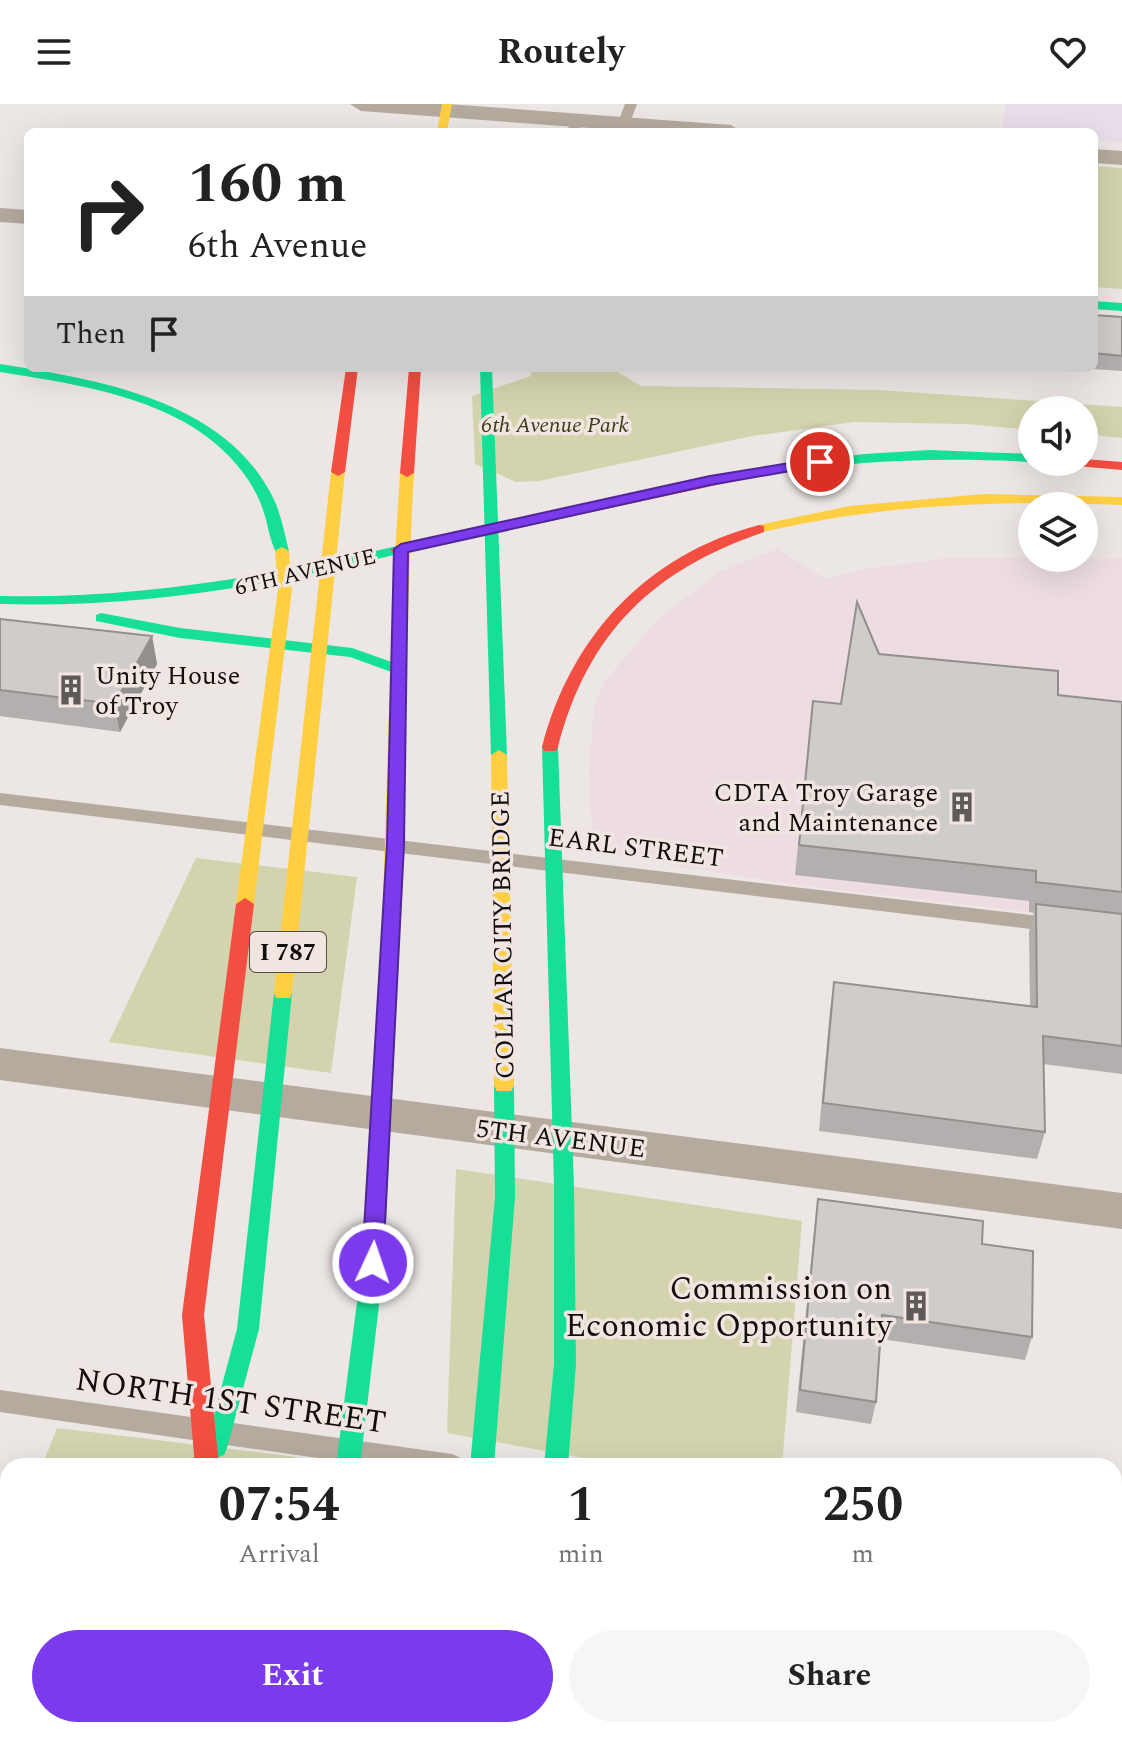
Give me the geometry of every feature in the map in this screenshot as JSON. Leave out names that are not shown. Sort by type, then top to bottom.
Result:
[{"type":"main road","points":[[1098,305],[1122,307]]},
{"type":"main road","points":[[0,368],[111,389],[188,420],[217,439],[244,464],[265,490],[277,521],[285,589],[193,1315],[208,1458]]},
{"type":"main road","name":"I 787","points":[[211,1458],[248,1329],[342,434],[351,372]]},
{"type":"main road","points":[[349,1458],[373,1263],[396,844],[401,549],[415,372]]},
{"type":"main road","name":"COLLAR CITY BRIDGE","points":[[483,1458],[505,1197],[500,775],[486,372]]},
{"type":"main road","name":"6TH AVENUE","points":[[6,601],[107,603],[201,594],[295,576],[401,549],[710,480],[847,457],[920,454],[1018,458]]},
{"type":"main road","points":[[1098,464],[1122,466]]},
{"type":"main road","points":[[557,1458],[565,1364],[564,1201],[549,755],[552,730],[567,689],[589,649],[619,612],[667,572],[712,547],[760,528],[811,514],[916,499],[967,496],[1122,501]]},
{"type":"main road","points":[[6,601],[180,633],[352,653],[397,669]]},
{"type":"street","points":[[361,104],[445,116],[575,127],[627,114],[708,128]]},
{"type":"street","points":[[1098,156],[1122,158]]},
{"type":"street","points":[[0,215],[24,217]]},
{"type":"street","name":"5TH AVENUE","points":[[0,1064],[1122,1211]]},
{"type":"lane","name":"EARL STREET","points":[[0,799],[1075,927]]},
{"type":"lane","name":"NORTH 1ST STREET","points":[[0,1401],[349,1458]]},
{"type":"shaded area","points":[[1006,104],[1122,104],[1122,142],[1098,140],[1098,128],[1003,128]]},
{"type":"shaded area","name":"CDTA Troy Garage and Maintenance","points":[[777,549],[826,579],[864,569],[948,558],[1018,558],[1018,572],[1098,572],[1098,559],[1122,559],[1122,923],[788,884],[593,848],[589,770],[594,707],[605,681],[660,617],[721,571]]},
{"type":"green space","points":[[1098,166],[1122,168],[1122,289],[1098,287]]},
{"type":"green space","name":"6th Avenue Park","points":[[530,372],[618,372],[641,386],[879,390],[1018,400],[1018,429],[966,424],[854,422],[752,436],[539,481],[516,482],[475,464],[472,396],[531,376]]},
{"type":"green space","name":"6th Avenue Park","points":[[1098,405],[1122,407],[1122,438],[1098,435]]},
{"type":"green space","points":[[196,858],[357,877],[331,1073],[109,1042]]},
{"type":"green space","points":[[456,1169],[802,1221],[783,1458],[583,1458],[447,1433]]},
{"type":"green space","points":[[57,1428],[297,1457],[297,1458],[45,1458]]},
{"type":"building","points":[[1098,315],[1122,317],[1122,356],[1098,353]]},
{"type":"building","name":"CDTA Troy Garage and Maintenance","points":[[857,602],[879,654],[1058,671],[1058,695],[1122,702],[1122,892],[1036,882],[1036,871],[799,845],[813,701],[841,704]]},
{"type":"building","points":[[0,619],[152,636],[114,704],[0,690]]},
{"type":"building","points":[[1036,904],[1122,914],[1122,1046],[1043,1036],[1045,1132],[823,1103],[834,982],[1037,1007]]},
{"type":"building","name":"Commission on Economic Opportunity","points":[[818,1199],[983,1221],[982,1244],[1033,1251],[1032,1337],[882,1315],[876,1402],[800,1390]]},
{"type":"traffic: fast","points":[[1098,305],[1122,307]]},
{"type":"traffic: fast","points":[[0,368],[24,372]]},
{"type":"traffic: fast","points":[[26,372],[90,384],[135,397],[177,414],[214,436],[246,466],[269,504],[282,551]]},
{"type":"traffic: fast","points":[[486,372],[499,755]]},
{"type":"traffic: fast","points":[[763,471],[830,461],[897,456],[964,454],[1018,457]]},
{"type":"traffic: fast","points":[[0,600],[103,600],[200,590],[297,573],[397,550]]},
{"type":"traffic: fast","points":[[101,618],[180,633],[352,653],[397,669]]},
{"type":"traffic: fast","points":[[550,747],[564,1186],[565,1364],[557,1458]]},
{"type":"traffic: fast","points":[[349,1458],[373,1263],[391,929]]},
{"type":"traffic: fast","points":[[216,1448],[248,1329],[283,993]]},
{"type":"traffic: fast","points":[[483,1458],[505,1197],[504,1086]]},
{"type":"traffic: slow","points":[[443,128],[447,104]]},
{"type":"traffic: slow","points":[[283,993],[338,472]]},
{"type":"traffic: slow","points":[[391,929],[407,473]]},
{"type":"traffic: slow","points":[[759,529],[850,510],[939,500],[1029,498],[1122,501]]},
{"type":"traffic: slow","points":[[245,904],[285,589],[282,551]]},
{"type":"traffic: slow","points":[[499,755],[504,1086]]},
{"type":"traffic: jam","points":[[338,472],[351,372]]},
{"type":"traffic: jam","points":[[407,473],[415,372]]},
{"type":"traffic: jam","points":[[1098,464],[1122,466]]},
{"type":"traffic: jam","points":[[397,550],[763,471]]},
{"type":"traffic: jam","points":[[550,747],[560,709],[576,672],[597,639],[623,609],[653,582],[686,560],[722,542],[759,529]]},
{"type":"traffic: jam","points":[[206,1458],[193,1315],[245,904]]},
{"type":"place","name":"Unity House of Troy","points":[[71,690]]},
{"type":"place","name":"CDTA Troy Garage and Maintenance","points":[[962,807]]},
{"type":"place","name":"Commission on Economic Opportunity","points":[[916,1306]]},
{"type":"route","points":[[373,1263],[396,844],[401,549],[710,480],[820,462]]}]
